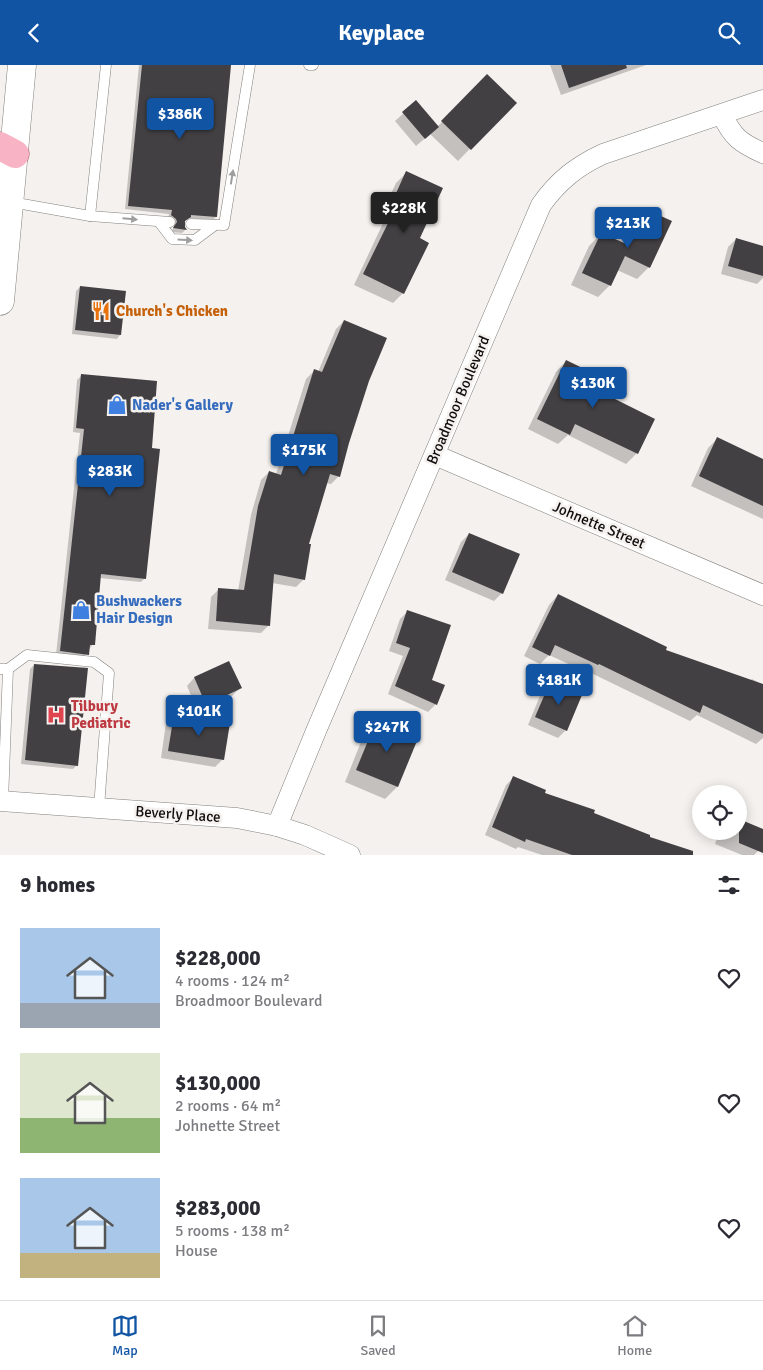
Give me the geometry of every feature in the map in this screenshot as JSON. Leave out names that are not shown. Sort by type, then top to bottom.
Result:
[{"type":"main road","points":[[0,301],[10,202],[7,150],[22,65]]},
{"type":"street","name":"Broadmoor Boulevard","points":[[278,826],[320,722],[533,221],[550,193],[572,171],[603,154],[763,100]]},
{"type":"street","points":[[722,115],[731,133],[746,145],[763,153]]},
{"type":"street","name":"Johnette Street","points":[[435,455],[763,595]]},
{"type":"street","name":"Beverly Place","points":[[1,801],[237,818],[278,826],[305,835],[350,855]]},
{"type":"lane","points":[[90,216],[106,65]]},
{"type":"lane","points":[[191,224],[224,225],[250,65]]},
{"type":"lane","points":[[10,202],[90,216],[170,222]]},
{"type":"lane","points":[[159,221],[172,239],[195,240],[215,225]]},
{"type":"lane","points":[[1,801],[4,669],[27,655],[94,662],[109,673],[99,808]]},
{"type":"building","points":[[142,65],[231,65],[217,217],[191,215],[185,221],[187,230],[173,228],[177,222],[171,215],[172,210],[128,206]]},
{"type":"building","points":[[561,65],[626,65],[627,68],[569,88]]},
{"type":"building","points":[[487,74],[517,103],[471,150],[441,121]]},
{"type":"building","points":[[416,100],[439,127],[425,139],[402,112]]},
{"type":"building","points":[[406,171],[443,188],[420,238],[429,243],[404,294],[363,274],[394,211],[389,209]]},
{"type":"building","points":[[645,209],[672,221],[650,268],[625,256],[611,286],[582,273],[601,233],[629,245]]},
{"type":"building","points":[[736,238],[763,246],[763,276],[728,266]]},
{"type":"building","name":"Church's Chicken","points":[[80,286],[126,291],[121,335],[75,330]]},
{"type":"building","points":[[344,320],[387,338],[369,381],[340,477],[330,474],[309,544],[311,544],[305,580],[274,574],[270,626],[216,621],[218,588],[244,590],[258,506],[269,471],[281,475],[314,369],[322,372]]},
{"type":"building","points":[[566,360],[611,382],[605,394],[655,419],[638,454],[575,424],[570,435],[537,419]]},
{"type":"building","points":[[81,374],[157,381],[152,448],[160,449],[146,579],[101,574],[95,645],[90,645],[89,655],[60,651],[84,429],[76,428]]},
{"type":"building","points":[[717,437],[763,459],[763,506],[699,476]]},
{"type":"building","points":[[469,533],[520,554],[503,594],[452,572]]},
{"type":"building","points":[[558,594],[667,647],[666,650],[763,684],[763,734],[703,705],[700,713],[555,645],[550,656],[532,647]]},
{"type":"building","points":[[407,610],[451,625],[432,680],[445,685],[437,705],[395,686],[410,648],[396,643]]},
{"type":"building","points":[[229,661],[242,688],[206,705],[194,677]]},
{"type":"building","name":"Tilbury Pediatric","points":[[34,664],[88,668],[78,766],[25,760]]},
{"type":"building","points":[[550,682],[582,695],[567,731],[535,717]]},
{"type":"building","points":[[174,714],[230,723],[224,760],[168,751]]},
{"type":"building","points":[[377,719],[419,736],[398,787],[356,770]]},
{"type":"building","points":[[513,776],[546,790],[545,793],[595,810],[594,813],[650,835],[650,837],[693,851],[693,855],[572,855],[526,839],[525,842],[492,827]]},
{"type":"building","points":[[747,822],[763,829],[763,853],[739,843],[739,840],[747,840]]},
{"type":"place","name":"Church's Chicken","points":[[101,311]]},
{"type":"place","name":"Nader's Gallery","points":[[117,405]]},
{"type":"place","name":"Bushwackers Hair Design","points":[[81,610]]},
{"type":"place","name":"Tilbury Pediatric","points":[[56,715]]}]
